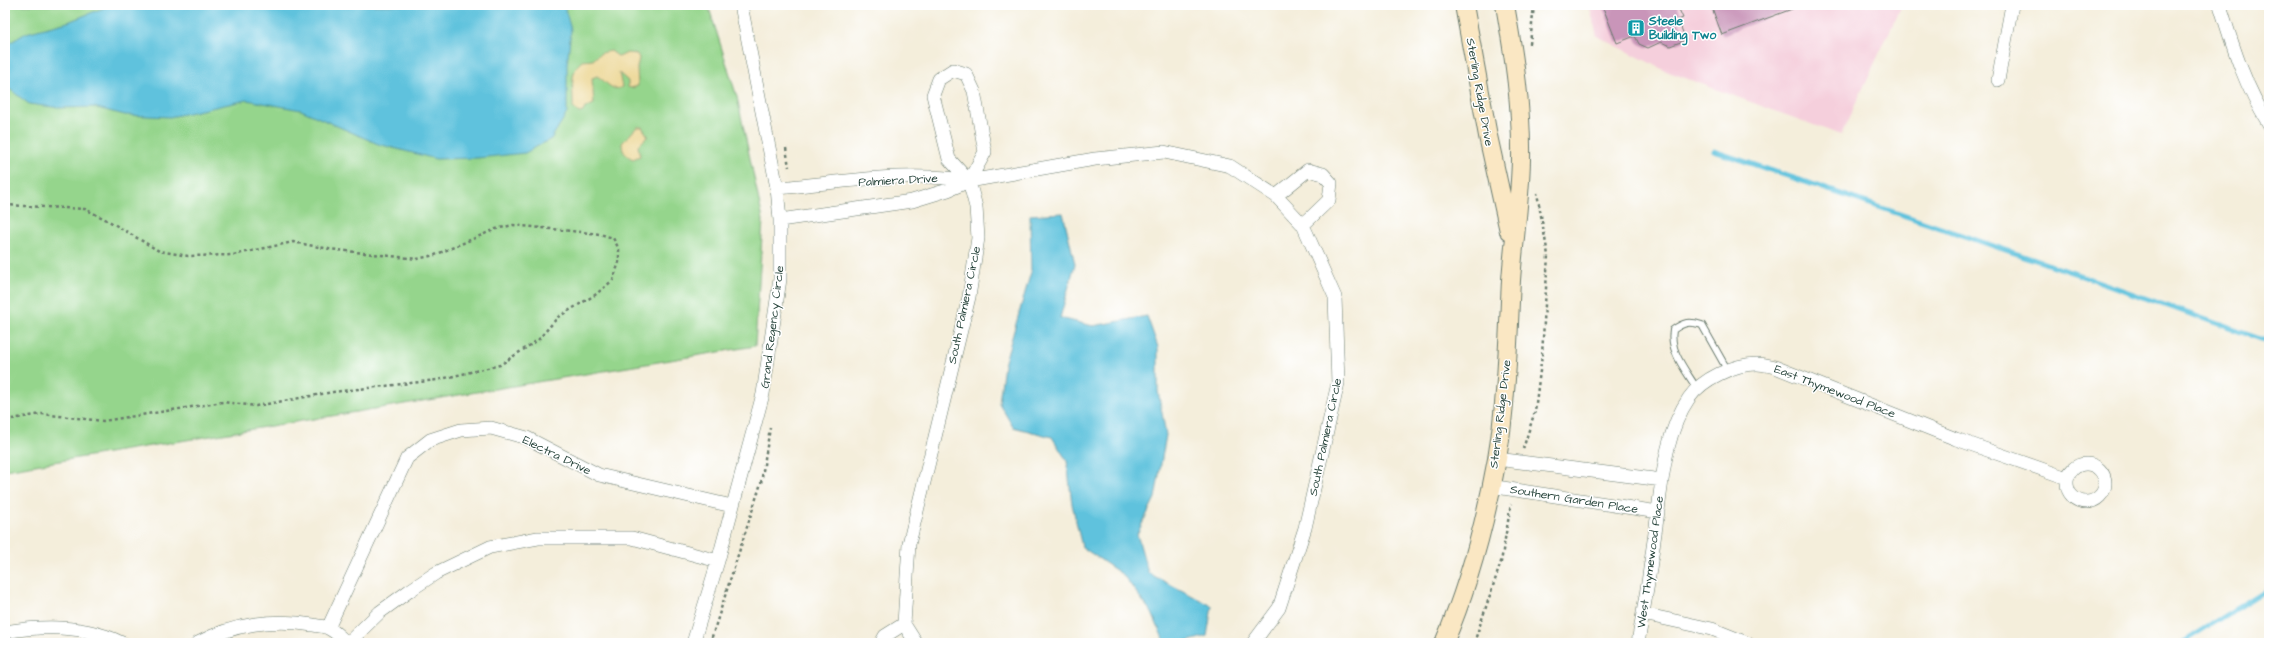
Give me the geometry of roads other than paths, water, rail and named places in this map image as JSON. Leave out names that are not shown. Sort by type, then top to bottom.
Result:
[{"type":"street","name":"Grand Regency Circle","points":[[693,643],[718,561],[763,394],[780,279],[780,220],[777,188],[741,5]]},
{"type":"street","name":"Sterling Ridge Drive","points":[[1464,5],[1488,136],[1513,250]]},
{"type":"street","name":"Sterling Ridge Drive","points":[[1444,643],[1457,613],[1473,560],[1497,459],[1506,377],[1520,160],[1519,118],[1512,44],[1505,5]]},
{"type":"street","points":[[1998,80],[2012,5]]},
{"type":"street","points":[[2220,5],[2238,63],[2269,124]]},
{"type":"street","points":[[953,70],[966,74],[974,91],[985,152],[969,181],[949,160],[933,95],[939,79],[953,70]]},
{"type":"street","name":"South Palmiera Circle","points":[[904,624],[909,544],[968,297],[978,238],[976,208],[969,181],[1095,159],[1164,152],[1230,166],[1276,196],[1303,225],[1335,297],[1338,384],[1305,528],[1278,608],[1253,643]]},
{"type":"street","points":[[1276,196],[1308,170],[1323,174],[1331,183],[1329,200],[1303,225]]},
{"type":"street","name":"Palmiera Drive","points":[[777,188],[910,177],[949,178],[969,181]]},
{"type":"street","name":"Palmiera Drive","points":[[780,220],[912,201],[948,190],[969,181]]},
{"type":"street","name":"East Thymewood Place","points":[[1662,480],[1672,434],[1679,414],[1697,389],[1703,383],[1728,371],[1757,364],[1775,367],[1956,439],[2067,478]]},
{"type":"street","name":"Electra Drive","points":[[328,628],[407,458],[430,440],[461,430],[491,428],[527,438],[598,475],[732,506]]},
{"type":"street","points":[[1497,459],[1662,480]]},
{"type":"street","name":"West Thymewood Place","points":[[1638,643],[1662,480]]},
{"type":"street","name":"Southern Garden Place","points":[[1490,486],[1658,512]]},
{"type":"street","points":[[198,643],[221,633],[268,622],[294,622],[328,628],[348,643],[380,612],[436,573],[490,547],[538,538],[632,538],[718,561]]},
{"type":"street","points":[[1643,614],[1712,629],[1747,643]]},
{"type":"street","points":[[881,643],[885,636],[904,624],[916,643]]},
{"type":"street","points":[[5,632],[47,627],[69,628],[89,631],[122,643]]},
{"type":"lane","points":[[1697,389],[1673,348],[1671,340],[1673,330],[1682,323],[1691,321],[1702,325],[1728,371]]},
{"type":"water","points":[[111,5],[564,5],[571,30],[567,65],[567,113],[551,139],[525,153],[477,158],[436,159],[378,144],[301,110],[247,100],[170,117],[125,115],[93,107],[61,108],[29,104],[7,87],[5,82],[5,50],[8,44],[26,33],[68,22]]},
{"type":"water","points":[[1063,213],[1075,264],[1060,318],[1093,326],[1147,316],[1158,347],[1158,391],[1166,435],[1155,498],[1137,534],[1148,573],[1212,606],[1207,636],[1182,643],[1165,643],[1152,613],[1123,575],[1082,547],[1072,504],[1067,461],[1052,437],[1013,427],[999,403],[1004,365],[1031,272],[1030,215]]},
{"type":"waterway","points":[[1714,151],[2100,282],[2269,342]]},
{"type":"waterway","points":[[2181,643],[2269,588]]},
{"type":"place","name":"Steele Building Two","points":[[1636,28]]}]
